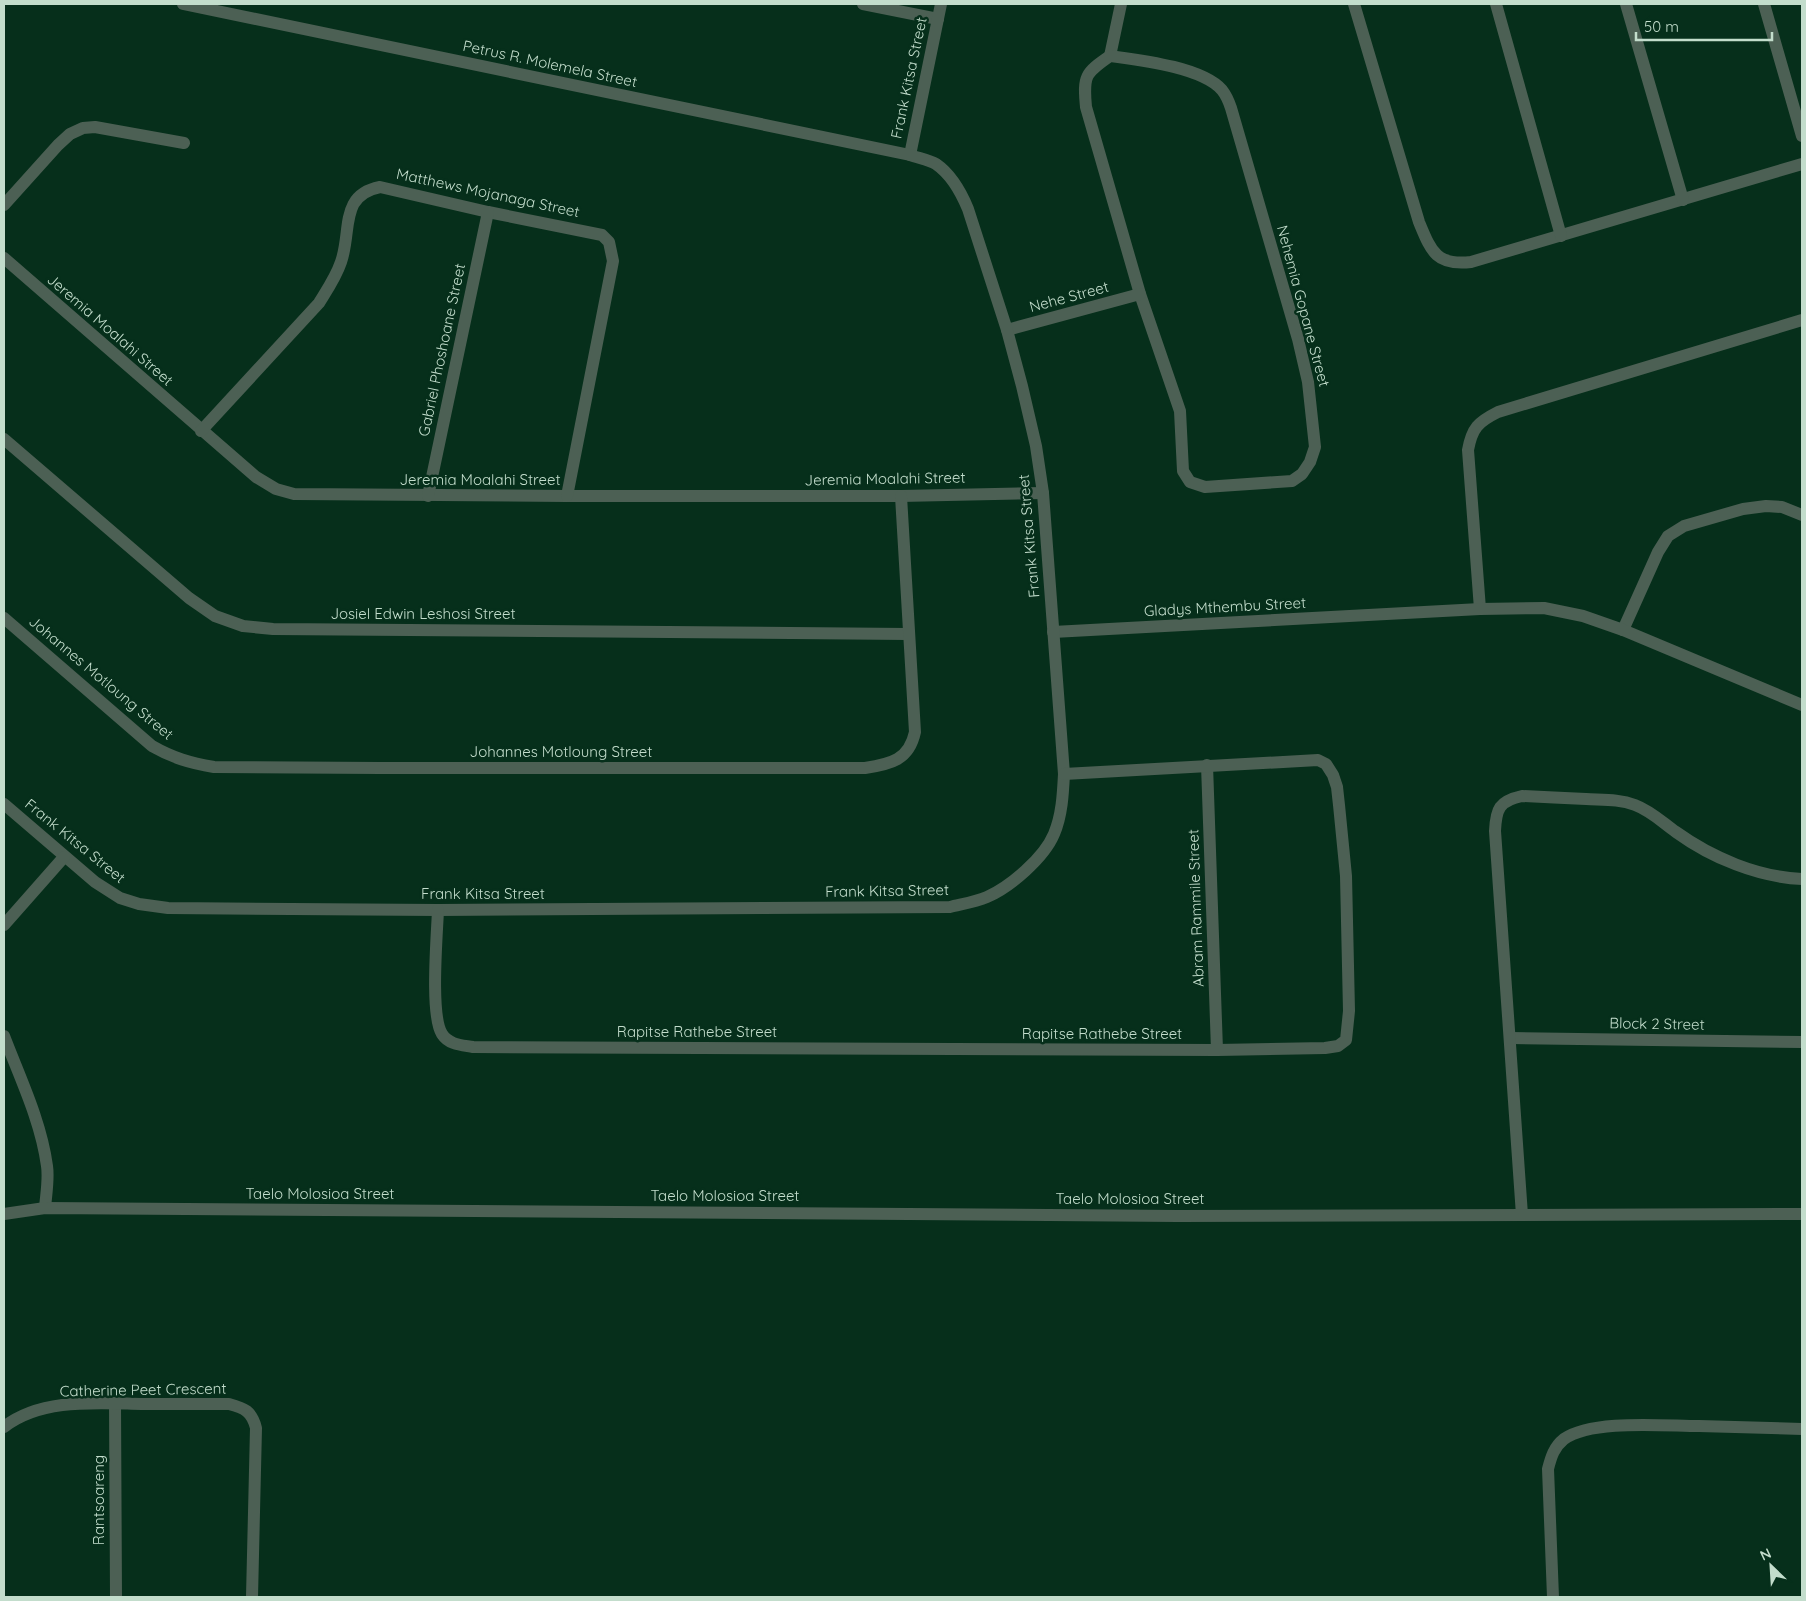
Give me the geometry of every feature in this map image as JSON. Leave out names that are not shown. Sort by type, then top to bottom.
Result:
[{"type":"street","name":"Petrus R. Molemela Street","points":[[183,4],[910,156]]},
{"type":"street","points":[[863,4],[938,19]]},
{"type":"street","name":"Frank Kitsa Street","points":[[4,804],[95,882],[120,898],[139,904],[168,908],[438,910],[950,907],[988,897],[1012,881],[1037,860],[1054,835],[1062,802],[1064,774],[1043,493],[1034,437],[1007,330],[968,209],[960,190],[936,164],[910,156],[941,4]]},
{"type":"street","points":[[1110,56],[1120,4]]},
{"type":"street","points":[[1354,4],[1419,222],[1427,242],[1435,254],[1447,261],[1471,262],[1802,164]]},
{"type":"street","points":[[1496,4],[1561,236]]},
{"type":"street","points":[[1626,4],[1683,200]]},
{"type":"street","points":[[1764,4],[1802,136]]},
{"type":"street","name":"Nehemia Gopane Street","points":[[1110,56],[1165,65],[1207,78],[1222,90],[1231,108],[1298,339],[1308,382],[1315,447],[1310,462],[1302,474],[1292,481],[1205,487],[1190,482],[1183,471],[1180,411],[1140,294],[1086,107],[1084,85],[1090,69],[1110,56]]},
{"type":"street","points":[[4,205],[58,145],[70,134],[83,128],[96,127],[184,143]]},
{"type":"street","name":"Matthews Mojanaga Street","points":[[202,431],[319,303],[331,284],[341,262],[346,242],[350,209],[360,194],[368,189],[380,187],[488,212],[602,235],[609,242],[613,261],[566,496]]},
{"type":"street","name":"Gabriel Phoshoane Street","points":[[428,496],[488,212]]},
{"type":"street","name":"Jeremia Moalahi Street","points":[[4,258],[256,477],[276,488],[294,494],[428,496],[901,496],[1043,493]]},
{"type":"street","name":"Nehe Street","points":[[1007,330],[1140,294]]},
{"type":"street","points":[[1480,609],[1468,450],[1470,435],[1476,426],[1498,412],[1802,320]]},
{"type":"street","name":"Josiel Edwin Leshosi Street","points":[[4,439],[189,598],[215,616],[243,626],[283,629],[908,634]]},
{"type":"street","name":"Johannes Motloung Street","points":[[4,618],[152,746],[170,756],[193,764],[214,767],[381,768],[865,768],[888,764],[898,760],[906,752],[915,732],[901,496]]},
{"type":"street","points":[[1623,630],[1658,552],[1668,536],[1684,526],[1758,507],[1782,507],[1802,515]]},
{"type":"street","name":"Gladys Mthembu Street","points":[[1053,632],[1480,609],[1544,608],[1583,616],[1623,630],[1802,705]]},
{"type":"street","name":"Rapitse Rathebe Street","points":[[438,910],[435,997],[437,1019],[442,1035],[453,1043],[473,1047],[1217,1050],[1325,1048],[1338,1046],[1346,1040],[1349,1011],[1346,876],[1336,786],[1326,764],[1318,760],[1064,774]]},
{"type":"street","name":"Abram Rammile Street","points":[[1207,765],[1217,1050]]},
{"type":"street","points":[[1522,1215],[1495,831],[1496,816],[1501,806],[1508,799],[1522,796],[1620,801],[1650,812],[1675,832],[1719,857],[1747,869],[1802,879]]},
{"type":"street","points":[[4,925],[64,856]]},
{"type":"street","points":[[4,1036],[33,1112],[42,1142],[47,1168],[45,1208]]},
{"type":"street","name":"Block 2 Street","points":[[1510,1038],[1802,1042]]},
{"type":"street","name":"Taelo Molosioa Street","points":[[4,1214],[45,1208],[1178,1216],[1802,1214]]},
{"type":"street","name":"Rantsoareng","points":[[115,1403],[116,1597]]},
{"type":"street","name":"Catherine Peet Crescent","points":[[4,1428],[30,1414],[50,1407],[77,1404],[229,1404],[242,1408],[254,1419],[256,1428],[252,1597]]},
{"type":"street","points":[[1553,1597],[1548,1469],[1551,1456],[1564,1440],[1574,1434],[1588,1430],[1625,1425],[1802,1429]]}]
